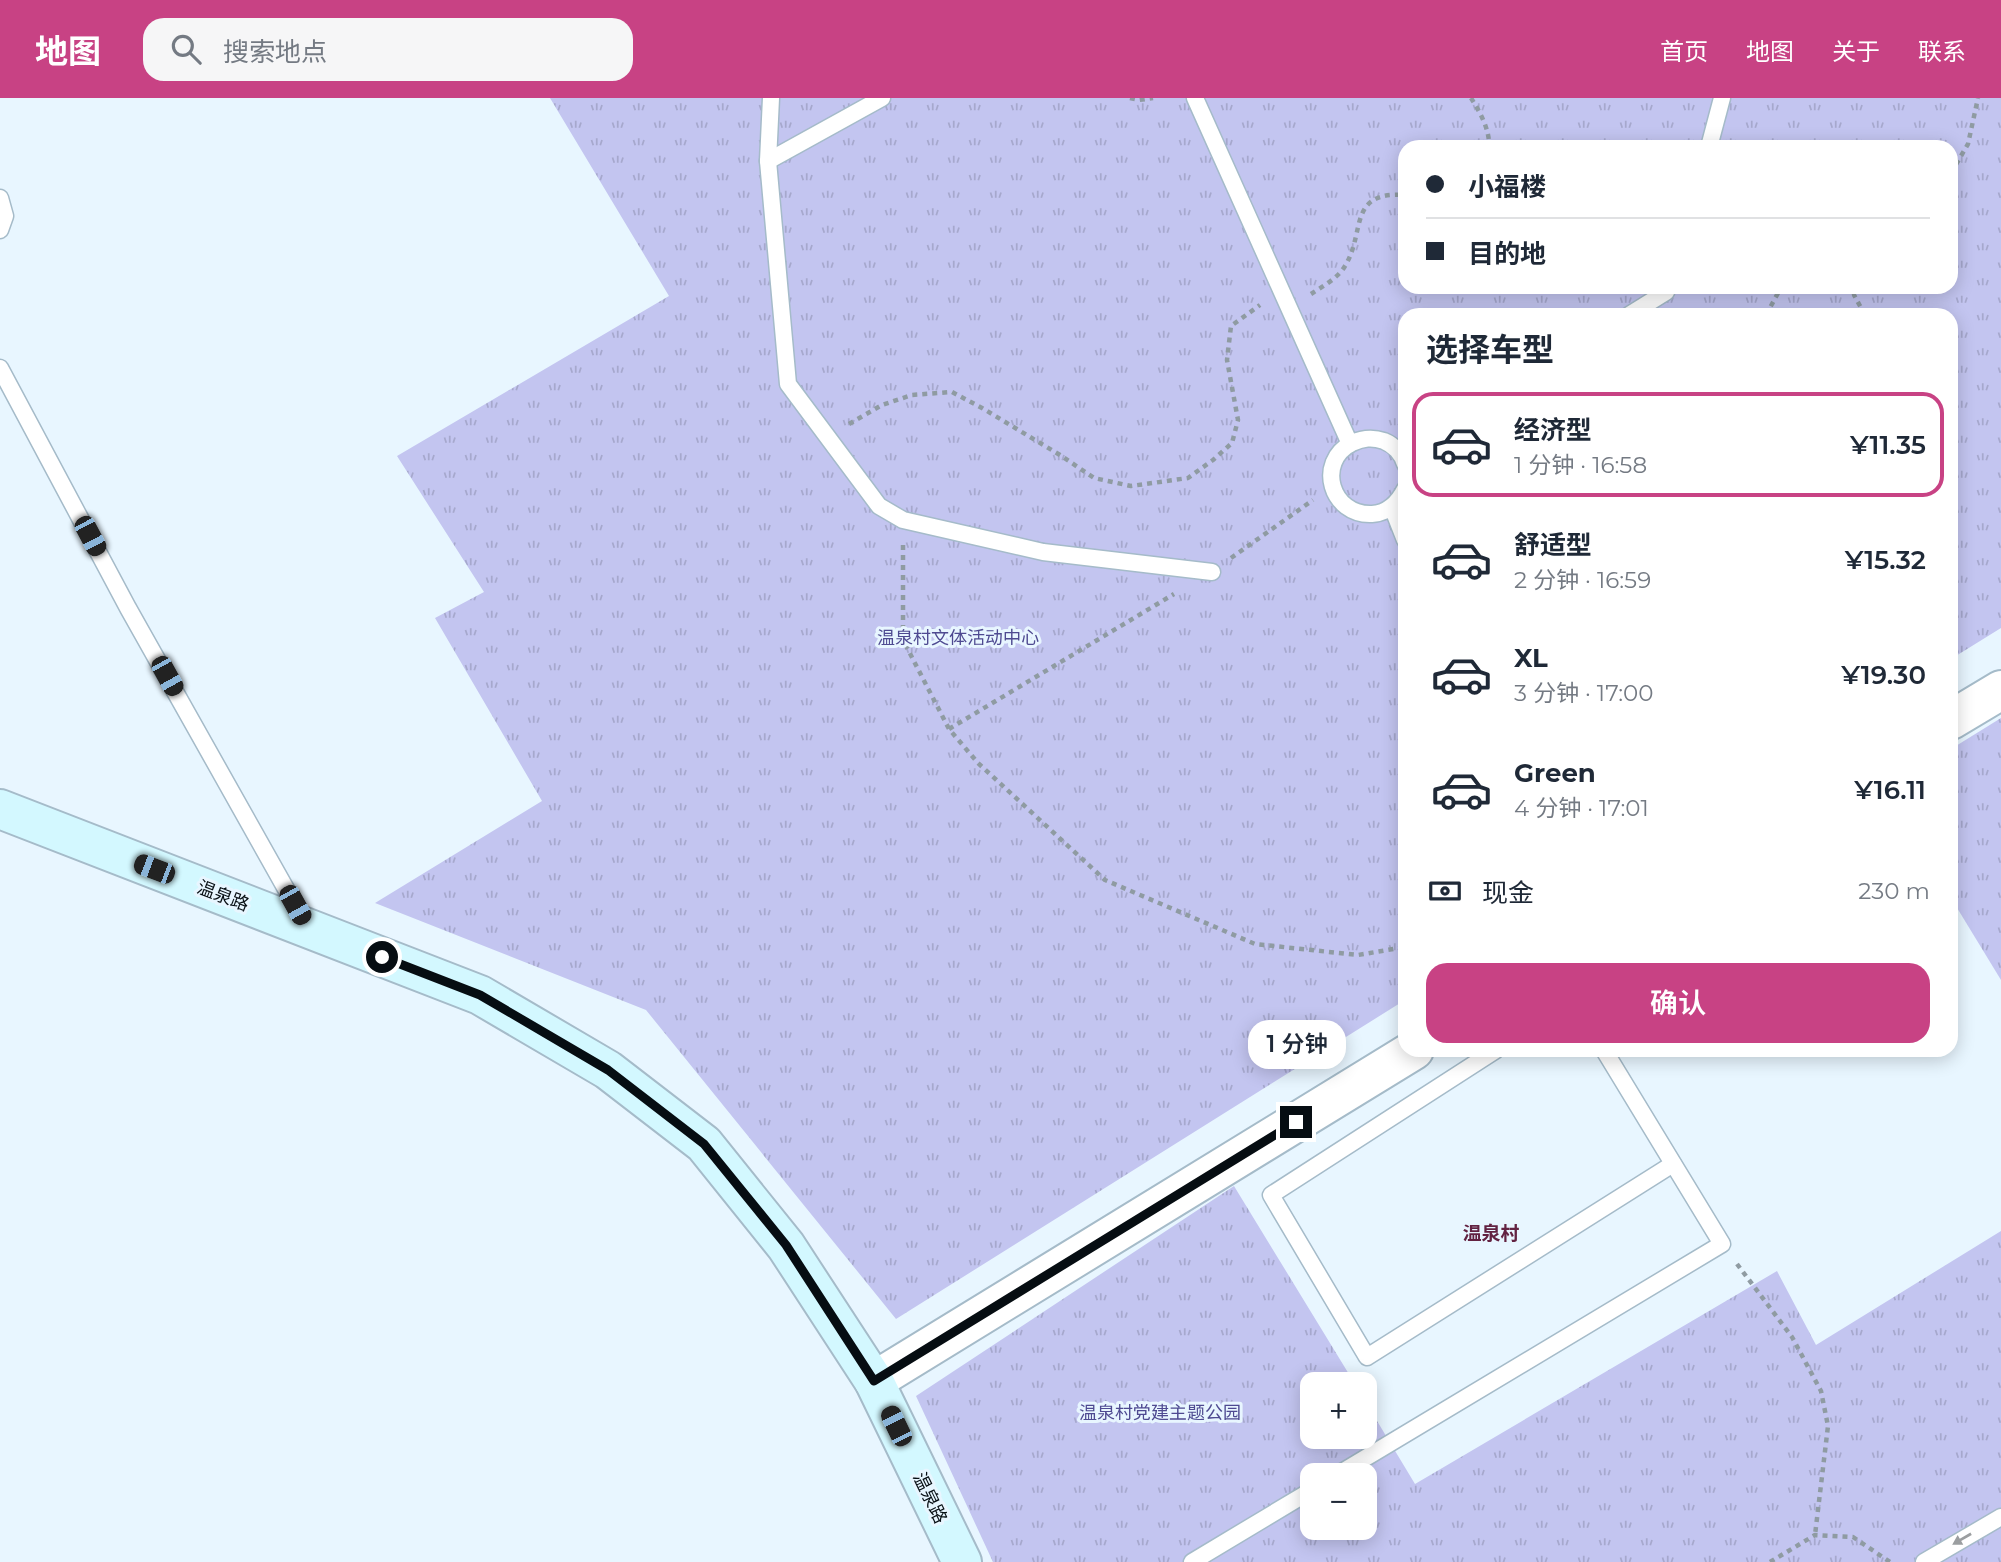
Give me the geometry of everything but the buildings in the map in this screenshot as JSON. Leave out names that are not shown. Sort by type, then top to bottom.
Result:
[{"type":"main road","name":"温泉路","points":[[0,809],[480,995],[608,1070],[704,1144],[786,1245],[874,1381],[961,1562]]},
{"type":"street","points":[[1958,716],[2001,690]]},
{"type":"street","points":[[874,1381],[1403,1057]]},
{"type":"lane","points":[[771,98],[768,161],[788,384],[879,506],[903,520],[1043,552],[1212,572]]},
{"type":"lane","points":[[768,161],[882,98]]},
{"type":"lane","points":[[1195,98],[1350,444]]},
{"type":"lane","points":[[1711,140],[1722,98]]},
{"type":"lane","points":[[0,198],[5,216],[0,230]]},
{"type":"lane","points":[[1640,308],[1663,294]]},
{"type":"lane","points":[[0,368],[128,608],[308,928]]},
{"type":"lane","points":[[1398,452],[1389,443],[1364,438],[1341,450],[1334,461],[1331,474],[1332,486],[1338,497],[1346,506],[1357,512],[1381,512],[1398,501]]},
{"type":"lane","points":[[1392,507],[1398,522]]},
{"type":"lane","points":[[1485,1057],[1271,1195],[1367,1357],[1673,1164]]},
{"type":"lane","points":[[1357,1463],[1722,1244],[1608,1057]]},
{"type":"lane","points":[[1192,1562],[1300,1497]]},
{"type":"lane","points":[[1924,1562],[2001,1517]]},
{"type":"path","points":[[1130,98],[1153,98]]},
{"type":"path","points":[[1471,98],[1489,140]]},
{"type":"path","points":[[1958,161],[1968,144],[1978,98]]},
{"type":"path","points":[[1289,307],[1323,287],[1344,268],[1356,242],[1360,214],[1375,199],[1389,194],[1398,195]]},
{"type":"path","points":[[828,437],[882,405],[912,395],[952,392],[1094,478],[1130,486],[1188,478],[1233,443],[1238,420],[1227,360],[1231,326],[1249,311],[1282,292]]},
{"type":"path","points":[[949,729],[1212,572],[1332,486]]},
{"type":"path","points":[[903,520],[903,640],[949,729],[978,763],[1105,880],[1255,944],[1358,955],[1398,948]]},
{"type":"path","points":[[1722,1244],[1792,1337],[1821,1391],[1828,1426],[1815,1535]]},
{"type":"path","points":[[1770,1562],[1815,1535],[1853,1537],[1889,1562]]},
{"type":"green space","name":"温泉村文体活动中心","points":[[550,98],[2001,98],[2001,628],[1958,655],[1958,308],[1398,308],[1398,1004],[896,1319],[646,1010],[375,903],[542,801],[435,618],[484,592],[397,456],[669,296]]},
{"type":"green space","points":[[2001,718],[2001,980],[1958,909],[1958,745]]},
{"type":"green space","name":"温泉村党建主题公园","points":[[1234,1186],[1348,1372],[1300,1372],[1300,1449],[1377,1449],[1377,1421],[1415,1484],[1777,1271],[1816,1345],[2001,1231],[2001,1562],[993,1562],[916,1396]]},
{"type":"district","name":"温泉村","points":[[1491,1233]]},
{"type":"route","points":[[382,957],[480,995],[608,1070],[704,1144],[786,1245],[874,1381],[1296,1122]]}]
